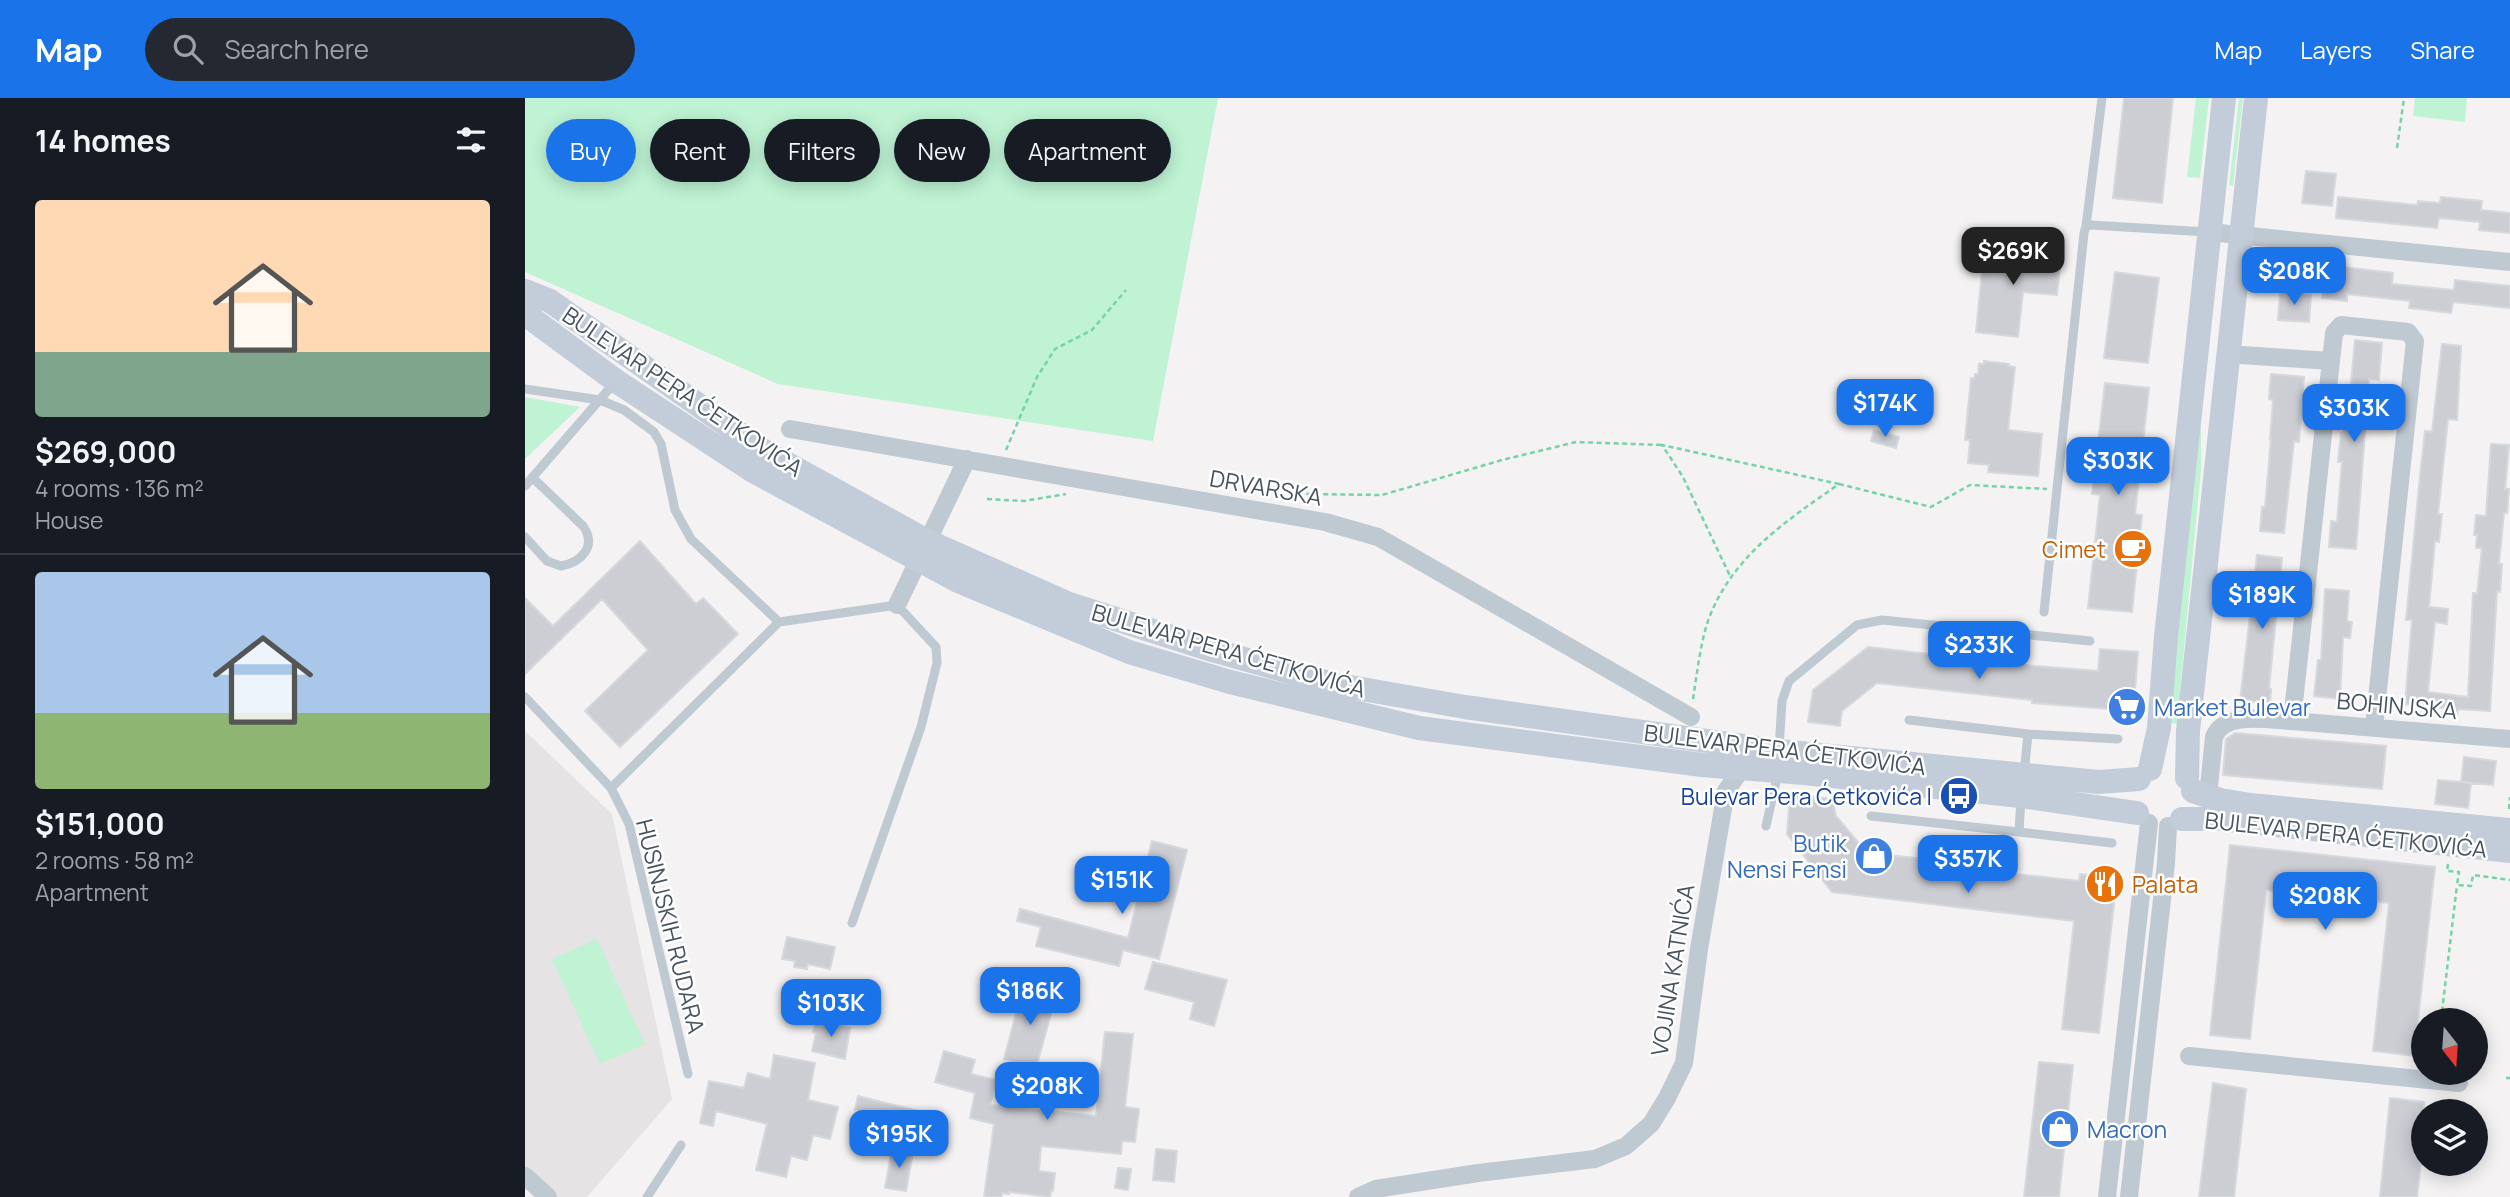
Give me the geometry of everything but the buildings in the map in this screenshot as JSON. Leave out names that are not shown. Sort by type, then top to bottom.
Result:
[{"type":"main road","points":[[2224,98],[2158,728],[2144,774],[2133,795],[2159,820],[2191,807],[2196,789],[2188,731],[2256,98]]},
{"type":"main road","name":"BULEVAR PERA ĆETKOVIĆA","points":[[525,291],[550,301],[764,451],[922,551],[958,581],[1129,652],[1230,682],[1419,728],[1702,765],[1743,767],[1779,761]]},
{"type":"main road","name":"BULEVAR PERA ĆETKOVIĆA","points":[[525,314],[608,390],[753,471],[922,551],[1069,604],[1212,650],[1333,684],[1779,761],[2023,785],[2099,782],[2144,774]]},
{"type":"main road","points":[[2144,774],[2166,766],[2174,768],[2196,789]]},
{"type":"main road","name":"BULEVAR PERA ĆETKOVIĆA","points":[[2023,785],[2159,820],[2220,819],[2510,851]]},
{"type":"main road","name":"BULEVAR PERA ĆETKOVIĆA","points":[[2196,789],[2250,805],[2510,830]]},
{"type":"street","points":[[2209,232],[2510,262]]},
{"type":"street","points":[[2292,721],[2334,333],[2341,325],[2408,332],[2415,341],[2374,727]]},
{"type":"street","points":[[2227,354],[2331,361]]},
{"type":"street","name":"DRVARSKA","points":[[790,429],[1325,522],[1378,537],[1691,717]]},
{"type":"street","points":[[897,605],[967,459]]},
{"type":"street","name":"BOHINJSKA","points":[[2196,789],[2217,729],[2226,723],[2239,720],[2292,721],[2510,738]]},
{"type":"street","name":"VOJINA KATNIĆA","points":[[1358,1197],[1376,1189],[1595,1159],[1626,1146],[1651,1124],[1684,1063],[1699,949],[1726,791],[1743,767]]},
{"type":"street","points":[[2108,1197],[2159,820]]},
{"type":"street","points":[[2129,1197],[2159,931],[2159,820]]},
{"type":"street","points":[[2189,1056],[2411,1078]]},
{"type":"street","points":[[525,1176],[548,1197]]},
{"type":"lane","points":[[2044,612],[2084,233],[2102,98]]},
{"type":"lane","points":[[2086,226],[2209,232]]},
{"type":"lane","points":[[525,389],[608,390]]},
{"type":"lane","points":[[525,486],[608,390]]},
{"type":"lane","points":[[608,390],[624,410],[659,437],[669,490],[681,526],[691,539],[779,622]]},
{"type":"lane","points":[[525,537],[547,561],[561,566],[577,559],[585,552],[589,543],[589,534],[583,526],[533,478]]},
{"type":"lane","points":[[611,788],[779,622],[897,605],[936,646],[937,663],[921,727],[852,923]]},
{"type":"lane","points":[[1766,826],[1779,761],[1782,701],[1789,681],[1857,625],[1882,620],[2090,641]]},
{"type":"lane","name":"HUSINJSKIH RUDARA","points":[[525,697],[611,788],[629,824],[688,1074]]},
{"type":"lane","points":[[1909,720],[2028,734],[2118,739]]},
{"type":"lane","points":[[2019,832],[2028,734]]},
{"type":"lane","points":[[1871,816],[2112,843]]},
{"type":"lane","points":[[646,1197],[681,1145]]},
{"type":"path","points":[[2397,148],[2404,98]]},
{"type":"path","points":[[1000,464],[1037,377],[1055,349],[1092,330],[1126,290]]},
{"type":"path","points":[[1279,497],[1303,494],[1382,495],[1502,460],[1576,442],[1662,445],[1931,507],[1969,485],[2057,489]]},
{"type":"path","points":[[1662,445],[1683,477],[1730,576]]},
{"type":"path","points":[[987,499],[1024,501],[1063,496],[1073,491],[1080,479]]},
{"type":"path","points":[[1691,717],[1708,621],[1730,576],[1779,526],[1839,484]]},
{"type":"path","points":[[2443,1008],[2459,873],[2447,872],[2448,858]]},
{"type":"path","points":[[2458,885],[2471,887],[2473,875],[2510,880]]},
{"type":"shaded area","points":[[525,731],[612,814],[672,1099],[587,1197],[548,1197],[525,1175]]},
{"type":"green space","points":[[525,98],[1218,98],[1153,441],[778,384],[525,272]]},
{"type":"green space","points":[[2196,98],[2209,98],[2200,178],[2187,177]]},
{"type":"green space","points":[[2239,98],[2243,98],[2233,186],[2229,185]]},
{"type":"green space","points":[[2415,98],[2467,98],[2465,122],[2413,116]]},
{"type":"green space","points":[[525,397],[580,407],[525,459]]},
{"type":"green space","points":[[2201,422],[2201,470],[2180,691],[2180,724],[2165,722]]},
{"type":"green space","points":[[597,939],[645,1044],[600,1064],[552,959]]},
{"type":"place","name":"Cimet","points":[[2133,549]]},
{"type":"place","name":"Market Bulevar","points":[[2127,707]]},
{"type":"place","name":"Bulevar Pera Ćetkovića I","points":[[1959,796]]},
{"type":"place","name":"Butik Nensi Fensi","points":[[1874,856]]},
{"type":"place","name":"Palata","points":[[2105,884]]},
{"type":"place","name":"Macron","points":[[2060,1129]]}]
